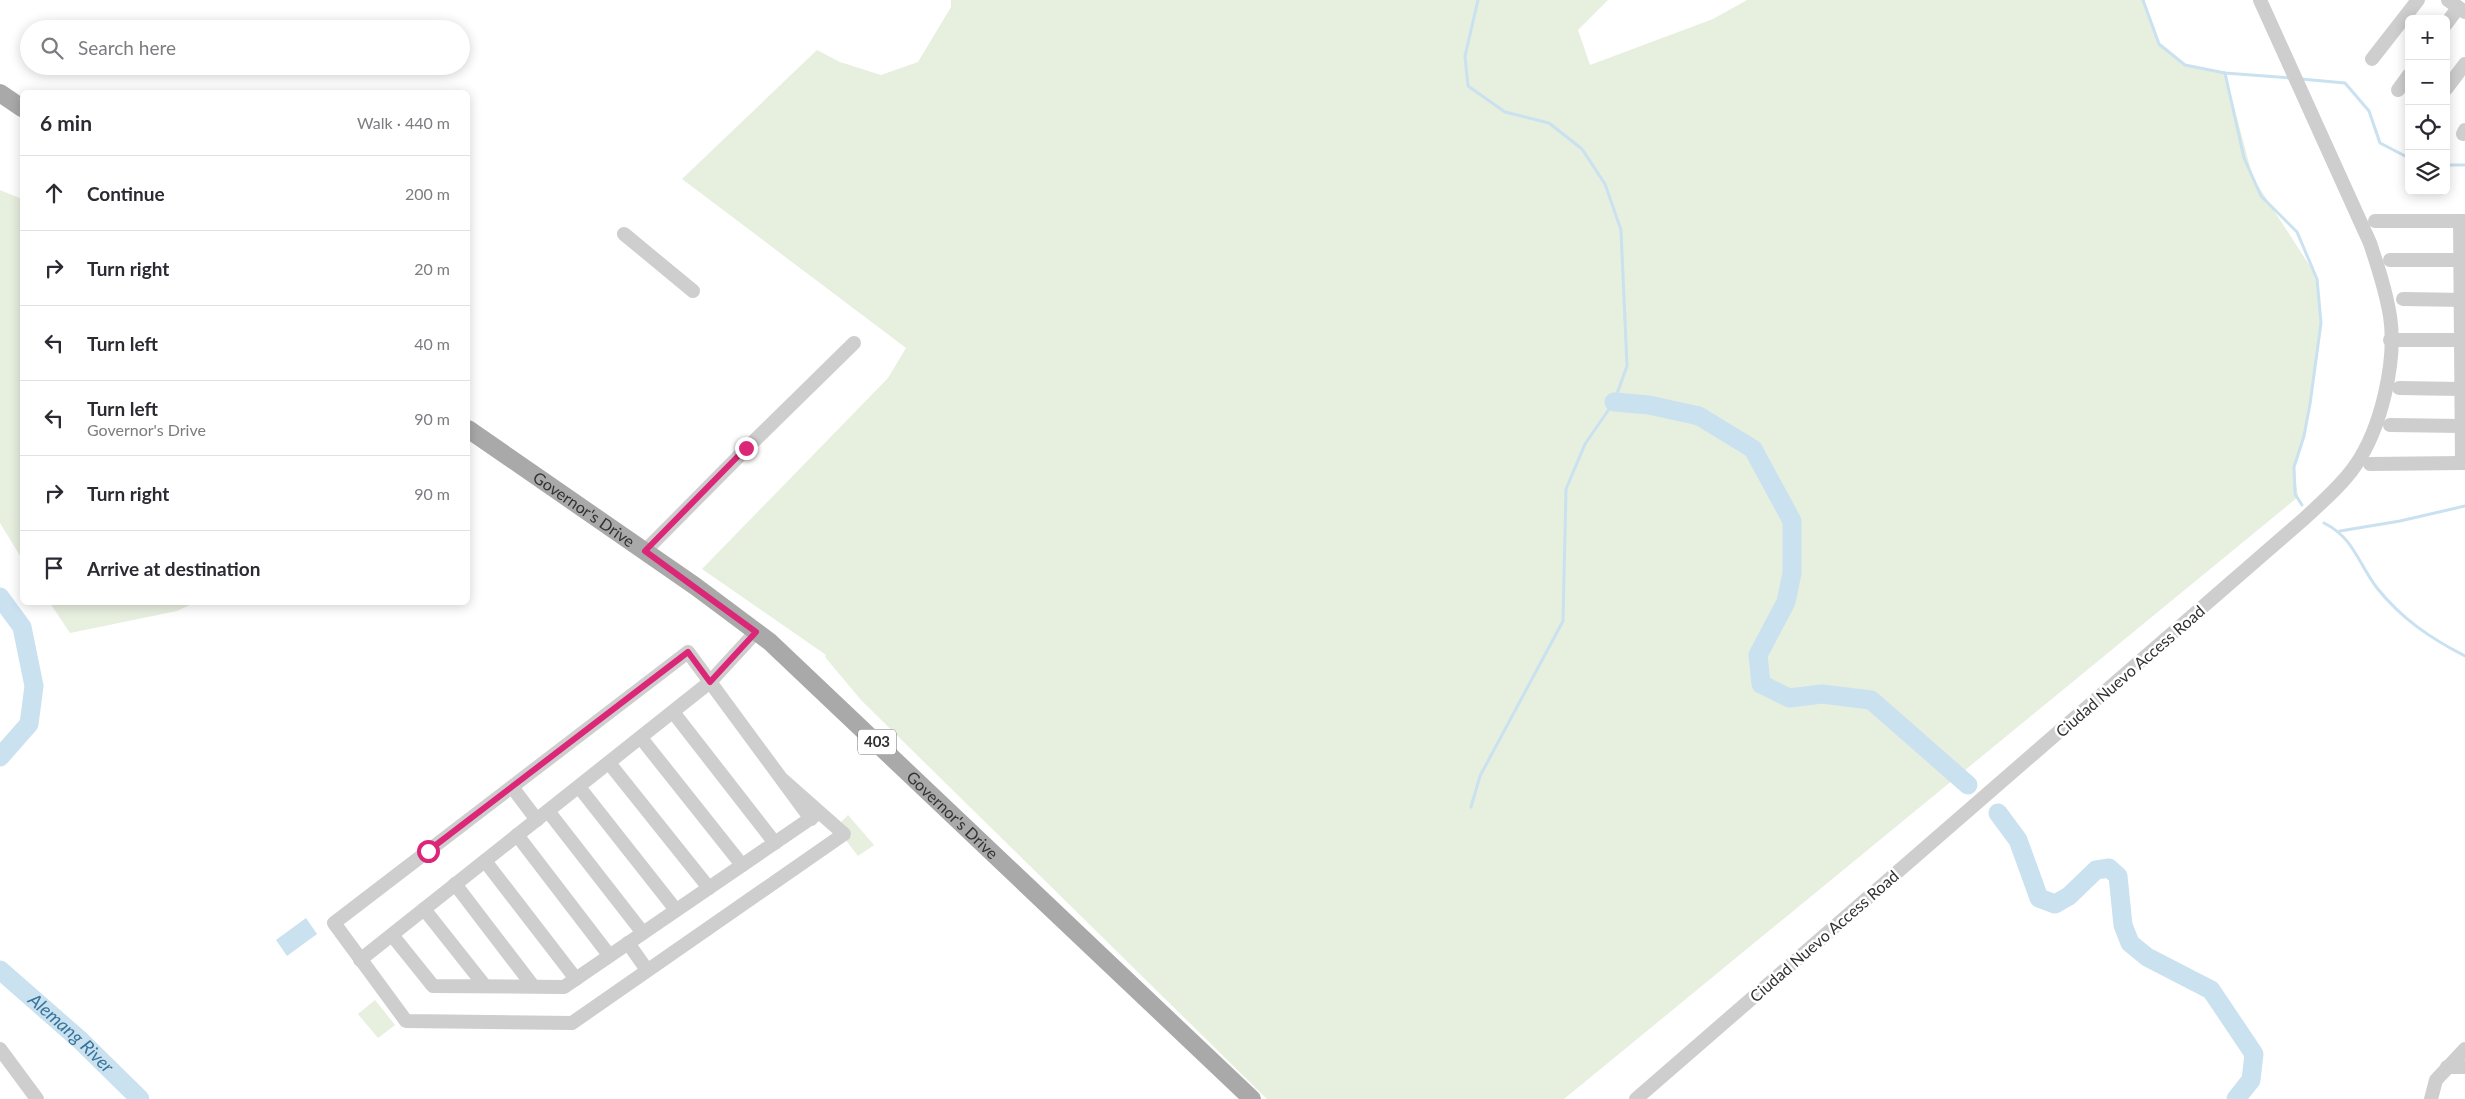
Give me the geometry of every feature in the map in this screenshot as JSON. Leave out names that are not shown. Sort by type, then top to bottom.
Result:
[{"type":"main road","points":[[0,92],[20,107]]},
{"type":"main road","name":"Governor's Drive","points":[[470,430],[645,551],[756,632],[813,681],[1252,1099]]},
{"type":"street","points":[[2372,59],[2418,0]]},
{"type":"street","name":"Ciudad Nuevo Access Road","points":[[1636,1099],[2121,680],[2322,502],[2355,466],[2371,434],[2388,377],[2390,318],[2382,279],[2370,243],[2263,5]]},
{"type":"street","points":[[2450,18],[2457,7]]},
{"type":"street","points":[[2450,84],[2465,64]]},
{"type":"street","points":[[2398,90],[2405,80]]},
{"type":"street","points":[[2370,464],[2463,463],[2463,221],[2375,221]]},
{"type":"street","points":[[624,234],[693,291]]},
{"type":"street","points":[[2390,260],[2463,260]]},
{"type":"street","points":[[2403,299],[2463,300]]},
{"type":"street","points":[[2390,340],[2463,340]]},
{"type":"street","points":[[645,551],[740,454],[854,343]]},
{"type":"street","points":[[2399,388],[2462,385]]},
{"type":"street","points":[[2390,425],[2462,424]]},
{"type":"street","points":[[360,960],[710,682],[756,632]]},
{"type":"street","points":[[688,652],[710,682],[782,780],[815,816],[844,834],[572,1023],[406,1021],[334,923],[688,652]]},
{"type":"street","points":[[673,712],[775,843]]},
{"type":"street","points":[[641,738],[742,865]]},
{"type":"street","points":[[609,763],[709,888]]},
{"type":"street","points":[[512,787],[542,815],[643,933]]},
{"type":"street","points":[[578,787],[676,910]]},
{"type":"street","points":[[392,934],[432,986],[564,987],[815,816]]},
{"type":"street","points":[[517,836],[610,955]]},
{"type":"street","points":[[484,861],[576,979]]},
{"type":"street","points":[[456,884],[533,986]]},
{"type":"street","points":[[424,909],[485,986]]},
{"type":"street","points":[[628,943],[647,970]]},
{"type":"street","points":[[2431,1099],[2436,1080],[2465,1049]]},
{"type":"street","points":[[1,1052],[31,1097]]},
{"type":"street","points":[[2447,1067],[2465,1067]]},
{"type":"green space","points":[[951,0],[1608,0],[1578,30],[1590,65],[1713,19],[1747,0],[2143,0],[2159,44],[2185,65],[2225,73],[2253,178],[2315,274],[2321,323],[2310,404],[2303,439],[2294,467],[2298,497],[1564,1099],[1267,1099],[861,700],[825,657],[826,655],[702,569],[888,378],[906,348],[682,179],[817,50],[840,62],[881,75],[918,62],[951,7]]},
{"type":"green space","points":[[0,190],[20,198],[20,556],[0,523]]},
{"type":"green space","points":[[51,605],[190,605],[177,611],[70,633]]},
{"type":"green space","points":[[848,815],[874,845],[858,856],[845,839],[852,835],[841,822]]},
{"type":"green space","points":[[375,1000],[395,1025],[378,1038],[358,1014]]},
{"type":"water","points":[[306,918],[317,934],[287,956],[276,940]]},
{"type":"waterway","points":[[1471,807],[1480,776],[1563,621],[1566,489],[1585,444],[1614,402],[1627,366],[1621,230],[1605,184],[1582,149],[1549,123],[1505,112],[1468,86],[1465,56],[1478,0]]},
{"type":"waterway","points":[[2143,0],[2159,44],[2185,65],[2225,73],[2290,78]]},
{"type":"waterway","points":[[2225,73],[2244,158],[2261,196],[2297,232],[2317,279],[2321,323],[2310,404],[2304,436],[2294,467],[2295,494],[2302,505]]},
{"type":"waterway","points":[[2301,79],[2345,83],[2369,111],[2380,143],[2405,156]]},
{"type":"waterway","points":[[2450,165],[2465,165]]},
{"type":"waterway","points":[[1614,402],[1649,405],[1699,416],[1753,449],[1792,521],[1792,573],[1786,602],[1758,655],[1761,684],[1789,698],[1822,694],[1871,700],[1968,785]]},
{"type":"waterway","points":[[2340,531],[2400,521],[2465,506]]},
{"type":"waterway","points":[[2324,523],[2334,529],[2349,544],[2370,579],[2396,609],[2428,635],[2465,656]]},
{"type":"waterway","name":"Alemang River","points":[[0,597],[22,627],[34,686],[29,724],[0,757]]},
{"type":"waterway","points":[[1998,813],[2018,840],[2039,898],[2055,904],[2069,896],[2096,870],[2109,868],[2118,876],[2123,925],[2130,943],[2147,957],[2211,990],[2254,1054],[2251,1080],[2236,1099]]},
{"type":"waterway","name":"Alemang River","points":[[0,970],[80,1040],[140,1099]]},
{"type":"route","points":[[428,851],[688,652],[710,682],[756,632],[645,551],[746,448]]}]
